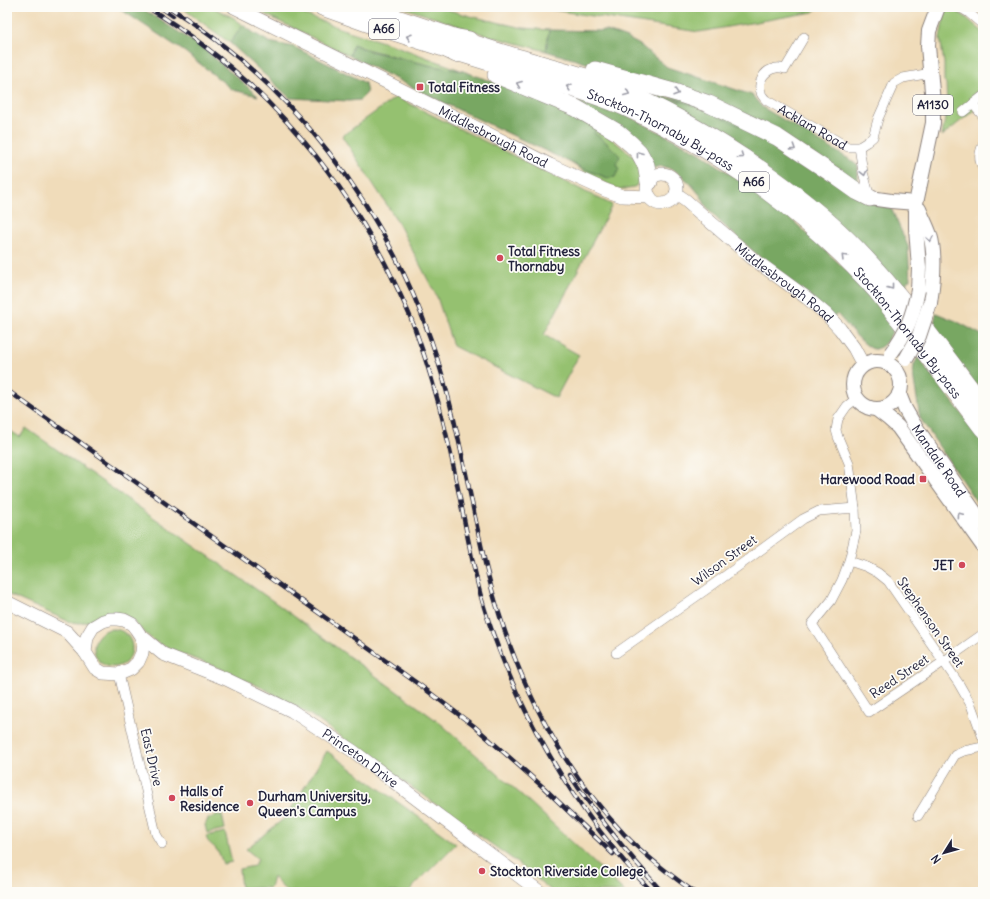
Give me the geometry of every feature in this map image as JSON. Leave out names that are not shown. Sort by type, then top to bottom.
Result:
[{"type":"highway","name":"A66","points":[[322,7],[378,27],[452,43]]},
{"type":"highway","name":"A66","points":[[364,7],[452,43],[490,72],[576,108],[617,132],[639,152],[646,165],[650,189]]},
{"type":"highway","points":[[452,43],[501,44],[661,88],[709,104],[777,137],[858,192],[870,198]]},
{"type":"highway","name":"Stockton-Thornaby By-pass","points":[[452,43],[524,59],[561,69],[608,85],[686,121],[758,167],[822,216],[855,247],[887,282],[983,405]]},
{"type":"highway","name":"Stockton-Thornaby By-pass","points":[[452,43],[622,106],[664,126],[746,176],[813,228],[845,258],[877,292],[925,352],[983,429]]},
{"type":"main road","name":"A1130","points":[[863,365],[877,361],[891,353],[908,326],[914,310],[918,290],[919,268],[916,203],[933,123],[933,103],[928,46],[929,31],[938,7]]},
{"type":"main road","points":[[863,365],[854,377],[853,392],[857,398],[868,408],[876,409],[890,405],[895,400],[901,389],[900,377],[906,359],[919,336],[930,302],[933,286],[933,263],[930,235],[916,203],[891,202],[870,198]]},
{"type":"main road","points":[[877,361],[884,362],[891,366],[900,377]]},
{"type":"main road","name":"Mandale Road","points":[[899,394],[913,423],[983,524]]},
{"type":"main road","name":"Mandale Road","points":[[876,409],[898,427],[960,516],[983,546]]},
{"type":"street","name":"Middlesbrough Road","points":[[234,7],[557,169],[605,190],[622,196],[650,189]]},
{"type":"street","points":[[959,7],[983,25]]},
{"type":"street","name":"Acklam Road","points":[[804,37],[785,69],[777,67],[764,74],[761,79],[761,94],[766,100],[848,147],[859,147],[873,137],[878,119],[894,83],[903,78],[931,73]]},
{"type":"street","points":[[963,112],[983,96]]},
{"type":"street","points":[[973,104],[983,116]]},
{"type":"street","points":[[983,144],[979,154],[983,168]]},
{"type":"street","points":[[859,147],[863,172],[870,198]]},
{"type":"street","name":"Middlesbrough Road","points":[[661,174],[674,180],[677,189],[674,198],[671,201],[662,204],[654,201],[650,189],[652,178],[661,174]]},
{"type":"street","name":"Middlesbrough Road","points":[[676,194],[685,200],[752,258],[807,298],[826,314],[840,328],[854,348],[863,365]]},
{"type":"street","points":[[849,561],[856,531],[855,508],[849,463],[836,430],[838,419],[847,406],[857,398]]},
{"type":"street","name":"Wilson Street","points":[[616,653],[803,519],[819,511],[855,508]]},
{"type":"street","name":"Reed Street","points":[[849,561],[842,580],[831,601],[812,624],[869,712],[983,634]]},
{"type":"street","name":"Stephenson Street","points":[[849,561],[867,567],[878,573],[888,582],[959,684],[971,705],[983,738]]},
{"type":"street","points":[[7,602],[67,632],[85,652],[95,668],[103,673],[119,674],[131,669],[138,662],[142,653],[143,642],[140,635],[132,624],[124,620],[110,619],[93,627],[67,632]]},
{"type":"street","points":[[85,652],[87,637],[93,627]]},
{"type":"street","name":"Princeton Drive","points":[[140,635],[163,654],[226,679],[292,711],[353,751],[540,892]]},
{"type":"street","points":[[138,662],[163,654]]},
{"type":"street","name":"East Drive","points":[[119,674],[156,834],[162,844]]},
{"type":"street","points":[[918,816],[955,755],[983,746]]},
{"type":"green space","points":[[117,7],[140,7],[203,48],[258,96],[233,90],[185,52]]},
{"type":"green space","points":[[181,7],[212,7],[234,18],[243,25],[230,43]]},
{"type":"green space","points":[[250,7],[285,7],[345,30],[396,46],[463,71],[432,66],[366,49],[353,44],[350,56]]},
{"type":"green space","points":[[402,7],[438,7],[523,28],[549,30],[546,51],[486,35]]},
{"type":"green space","points":[[533,7],[819,7],[813,12],[699,32]]},
{"type":"green space","points":[[946,7],[963,15],[983,32],[983,103],[942,136],[947,107],[946,83],[944,81],[944,63],[940,38]]},
{"type":"green space","points":[[243,25],[269,42],[294,47],[358,79],[365,83],[367,93],[360,100],[349,101],[290,98],[230,43]]},
{"type":"green space","points":[[549,30],[607,31],[627,38],[640,45],[667,67],[752,95],[762,107],[849,159],[858,166],[858,188],[830,166],[616,72],[546,51]]},
{"type":"green space","points":[[353,44],[366,50],[432,66],[463,71],[543,100],[598,128],[594,133],[620,156],[616,164],[619,169],[615,177],[608,178],[584,169],[442,102],[350,56]]},
{"type":"green space","points":[[634,87],[693,105],[759,134],[867,202],[891,208],[908,246],[910,280],[907,281],[905,293]]},
{"type":"green space","points":[[554,89],[619,111],[700,153],[777,206],[854,277],[895,326],[888,340],[882,346],[875,349],[866,345],[837,314],[834,317],[773,269],[719,221],[689,182],[673,169],[662,166],[653,168]]},
{"type":"green space","name":"Total Fitness Thornaby","points":[[396,97],[612,205],[544,335],[579,355],[556,398],[453,346],[437,297],[396,219],[342,136]]},
{"type":"green space","points":[[598,128],[635,158],[641,177],[636,186],[629,189],[619,189],[591,176],[568,161],[608,178],[615,177],[616,164],[608,144],[594,133]]},
{"type":"green space","points":[[936,313],[956,321],[983,336],[983,390],[975,384],[933,329]]},
{"type":"green space","points":[[918,357],[983,441],[983,512],[920,418],[913,374],[914,365]]},
{"type":"green space","points":[[26,428],[280,606],[440,723],[534,806],[625,892],[553,892],[518,863],[312,716],[265,689],[154,641],[125,615],[113,612],[101,615],[89,621],[80,623],[70,622],[7,594],[7,429],[20,437]]},
{"type":"green space","points":[[109,629],[117,629],[127,634],[131,641],[131,655],[127,662],[117,667],[109,667],[99,662],[97,659],[94,652],[94,644],[99,634],[102,632]]},
{"type":"green space","points":[[327,751],[456,844],[408,892],[287,892],[273,877],[270,888],[241,888],[239,869],[254,866],[258,859],[246,849],[286,817]]},
{"type":"green space","points":[[222,815],[225,829],[207,833],[205,825],[208,819]]},
{"type":"green space","points":[[225,832],[232,862],[223,864],[218,852],[206,836]]},
{"type":"railway","points":[[147,7],[185,32],[255,89],[287,122],[316,156],[343,193],[367,231],[389,271],[406,307],[428,366],[450,449],[479,589],[491,629],[511,680],[530,720],[576,798],[612,847],[652,892]]},
{"type":"railway","points":[[160,7],[173,16]]},
{"type":"railway","points":[[169,7],[213,38],[255,72],[293,110],[328,151],[359,195],[387,241],[411,290],[431,340],[455,424],[486,567],[496,604],[508,640],[538,710],[576,775],[599,805],[640,850],[666,872],[694,892]]},
{"type":"railway","points":[[7,390],[421,686],[474,726],[543,787],[613,854]]},
{"type":"railway","points":[[570,775],[591,806],[662,892]]},
{"type":"place","name":"Total Fitness","points":[[420,87]]},
{"type":"place","name":"Total Fitness Thornaby","points":[[500,258]]},
{"type":"place","name":"Harewood Road","points":[[923,479]]},
{"type":"place","name":"JET","points":[[962,565]]},
{"type":"place","name":"Halls of Residence","points":[[172,798]]},
{"type":"place","name":"Durham University, Queen's Campus","points":[[250,803]]},
{"type":"place","name":"Stockton Riverside College","points":[[482,871]]}]
